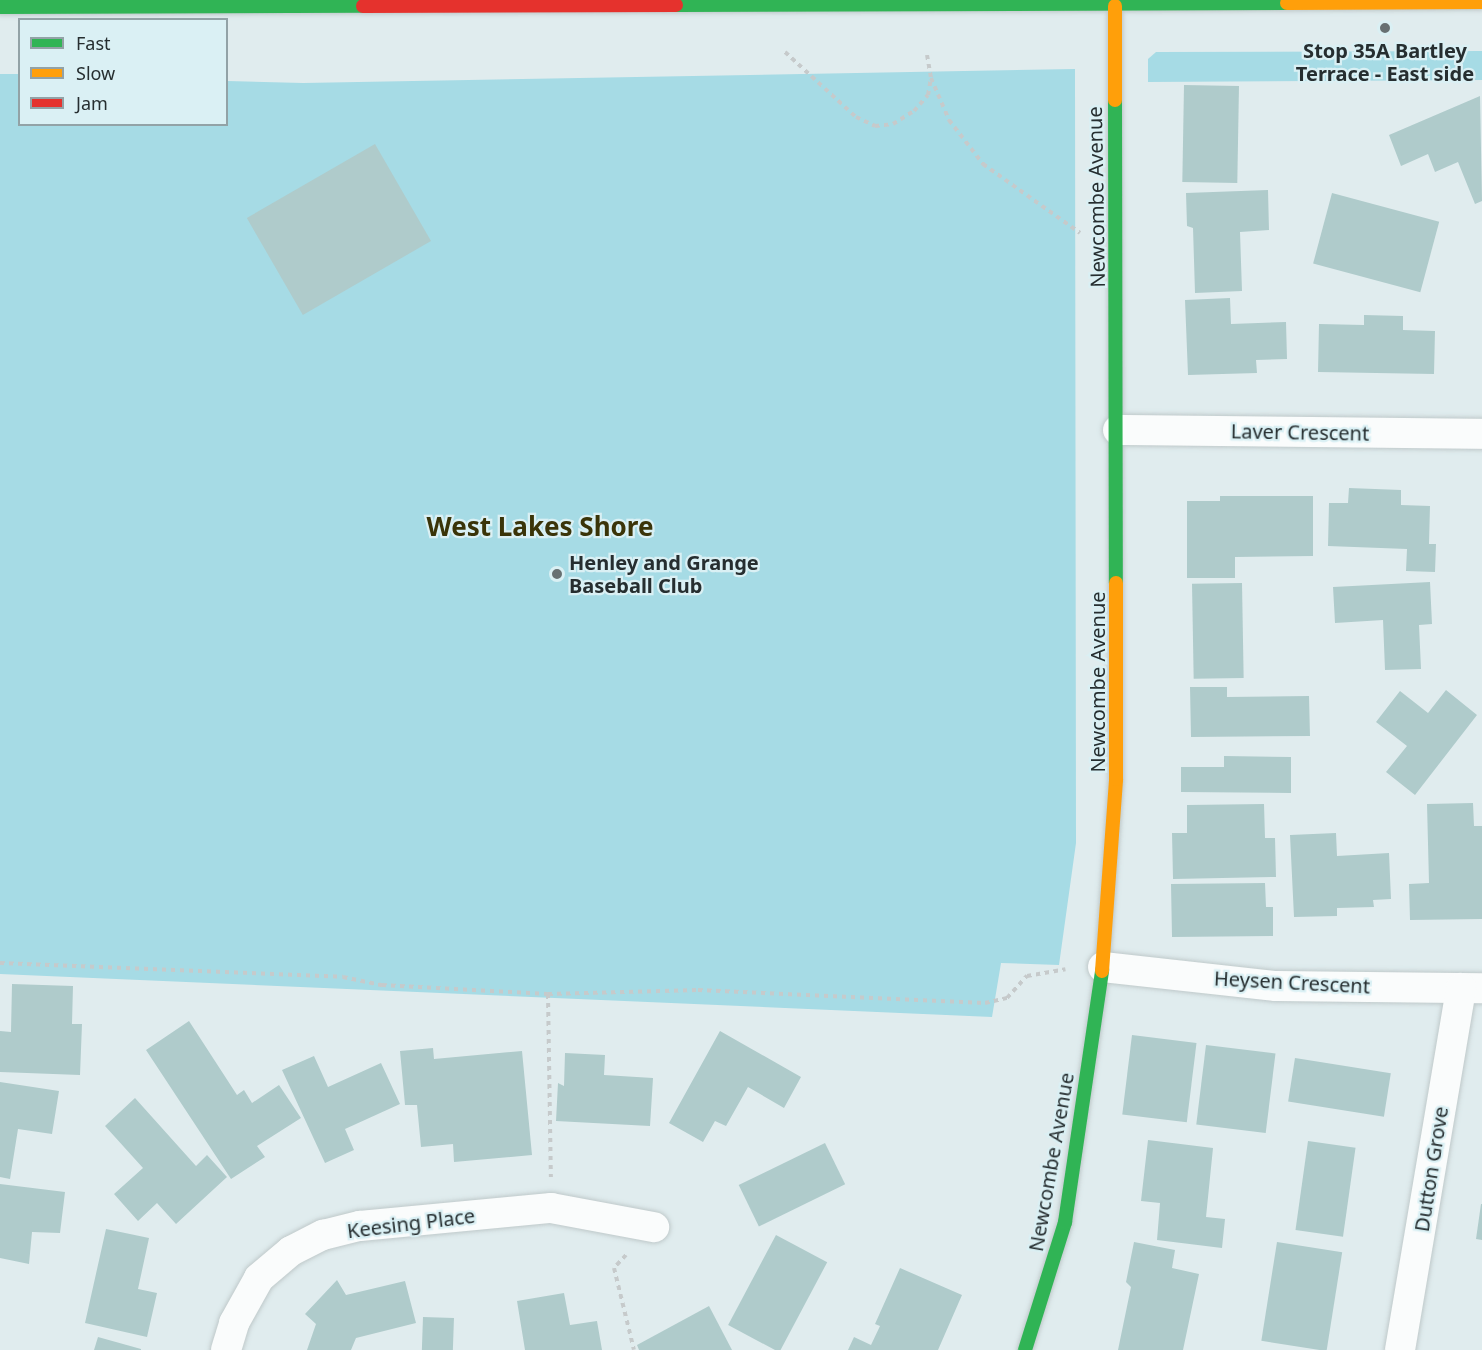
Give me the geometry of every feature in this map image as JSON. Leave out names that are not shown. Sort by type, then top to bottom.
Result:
[{"type":"street","points":[[0,6],[626,3],[1115,6],[1482,2]]},
{"type":"street","name":"Newcombe Avenue","points":[[1025,1350],[1065,1222],[1103,967],[1116,779],[1118,430],[1115,6]]},
{"type":"street","name":"Laver Crescent","points":[[1118,430],[1482,434]]},
{"type":"street","name":"Heysen Crescent","points":[[1103,967],[1276,986],[1472,988]]},
{"type":"street","name":"Dutton Grove","points":[[1400,1350],[1472,988]]},
{"type":"street","name":"Keesing Place","points":[[226,1350],[234,1323],[258,1278],[291,1251],[323,1235],[360,1226],[551,1208],[654,1227]]},
{"type":"path","points":[[784,52],[856,117],[875,126],[893,124],[914,111],[928,95],[931,78]]},
{"type":"path","points":[[927,55],[931,78],[949,120],[983,164],[1080,233]]},
{"type":"path","points":[[0,963],[343,977],[382,985],[548,994],[698,990],[985,1003],[1007,998],[1027,976],[1065,969]]},
{"type":"path","points":[[548,994],[551,1208]]},
{"type":"path","points":[[634,1350],[614,1268],[654,1227]]},
{"type":"shaded area","points":[[1482,51],[1482,80],[1148,82],[1148,59],[1156,52]]},
{"type":"shaded area","points":[[1075,69],[1076,843],[1059,965],[1001,963],[992,1017],[0,974],[0,74],[18,74],[18,126],[228,126],[228,81],[303,83]]},
{"type":"building","points":[[1184,85],[1239,86],[1237,183],[1182,182]]},
{"type":"building","points":[[1480,96],[1482,201],[1475,204],[1458,162],[1435,172],[1428,154],[1401,166],[1389,135]]},
{"type":"building","points":[[375,144],[431,241],[303,315],[247,218]]},
{"type":"building","points":[[1268,190],[1269,230],[1240,232],[1242,291],[1195,293],[1193,228],[1187,226],[1186,193]]},
{"type":"building","points":[[1332,193],[1439,222],[1420,292],[1313,264]]},
{"type":"building","points":[[1230,298],[1231,324],[1286,322],[1287,359],[1256,360],[1257,373],[1188,375],[1185,300]]},
{"type":"building","points":[[1364,315],[1403,316],[1403,330],[1435,331],[1434,374],[1318,372],[1319,324],[1364,325]]},
{"type":"building","points":[[1349,488],[1401,490],[1401,505],[1430,506],[1429,544],[1436,544],[1435,572],[1406,571],[1407,549],[1328,546],[1329,503],[1348,503]]},
{"type":"building","points":[[1220,496],[1313,496],[1313,556],[1235,557],[1235,578],[1187,578],[1187,501],[1220,501]]},
{"type":"building","points":[[1430,582],[1432,624],[1419,625],[1421,669],[1385,670],[1383,620],[1335,623],[1333,587]]},
{"type":"building","points":[[1242,583],[1244,678],[1194,679],[1192,584]]},
{"type":"building","points":[[1190,687],[1227,687],[1227,697],[1309,696],[1310,736],[1191,737]]},
{"type":"building","points":[[1446,690],[1477,715],[1415,795],[1386,772],[1407,746],[1376,722],[1400,691],[1428,713]]},
{"type":"building","points":[[1224,756],[1291,757],[1291,793],[1181,792],[1181,767],[1224,767]]},
{"type":"building","points":[[1473,803],[1474,826],[1482,826],[1482,919],[1410,920],[1409,884],[1429,883],[1427,804]]},
{"type":"building","points":[[1264,804],[1265,838],[1275,838],[1276,877],[1173,879],[1172,833],[1187,833],[1187,805]]},
{"type":"building","points":[[1336,833],[1337,856],[1389,853],[1391,899],[1373,900],[1374,907],[1337,908],[1337,916],[1294,917],[1290,835]]},
{"type":"building","points":[[1265,883],[1266,907],[1273,907],[1273,936],[1172,937],[1171,884]]},
{"type":"building","points":[[12,984],[73,986],[72,1024],[82,1024],[80,1075],[0,1072],[0,1031],[11,1032]]},
{"type":"building","points":[[189,1021],[237,1095],[244,1090],[252,1103],[279,1085],[301,1118],[257,1146],[265,1157],[231,1179],[146,1050]]},
{"type":"building","points":[[720,1031],[801,1077],[784,1108],[748,1087],[726,1126],[715,1121],[703,1142],[669,1123]]},
{"type":"building","points":[[1132,1035],[1197,1043],[1187,1122],[1122,1114]]},
{"type":"building","points":[[1206,1045],[1275,1054],[1266,1133],[1196,1124]]},
{"type":"building","points":[[433,1048],[434,1059],[522,1051],[532,1155],[454,1162],[453,1144],[421,1147],[417,1105],[405,1105],[400,1051]]},
{"type":"building","points":[[565,1053],[605,1055],[604,1075],[653,1078],[650,1126],[556,1121],[558,1083],[564,1086]]},
{"type":"building","points":[[314,1056],[328,1087],[381,1063],[400,1104],[345,1129],[354,1150],[325,1163],[282,1070]]},
{"type":"building","points":[[1295,1058],[1391,1073],[1384,1117],[1288,1101]]},
{"type":"building","points":[[0,1082],[59,1091],[52,1134],[18,1129],[10,1179],[0,1177]]},
{"type":"building","points":[[135,1098],[196,1166],[207,1155],[227,1177],[176,1224],[157,1203],[138,1221],[114,1194],[143,1168],[105,1126]]},
{"type":"building","points":[[1148,1140],[1213,1148],[1206,1217],[1225,1219],[1222,1248],[1157,1240],[1160,1203],[1141,1201]]},
{"type":"building","points":[[1308,1141],[1356,1148],[1343,1237],[1295,1230]]},
{"type":"building","points":[[825,1143],[845,1184],[759,1226],[739,1185]]},
{"type":"building","points":[[0,1184],[65,1192],[60,1233],[32,1232],[29,1264],[0,1258]]},
{"type":"building","points":[[1482,1204],[1482,1240],[1476,1239]]},
{"type":"building","points":[[106,1229],[149,1238],[138,1289],[157,1293],[147,1337],[85,1323]]},
{"type":"building","points":[[776,1235],[827,1262],[781,1350],[775,1350],[728,1325]]},
{"type":"building","points":[[1134,1242],[1175,1250],[1172,1268],[1199,1274],[1183,1350],[1118,1350],[1131,1287],[1126,1282]]},
{"type":"building","points":[[1277,1242],[1342,1252],[1327,1350],[1261,1341]]},
{"type":"building","points":[[900,1268],[962,1295],[938,1350],[848,1350],[854,1337],[871,1345],[880,1326],[875,1324]]},
{"type":"building","points":[[337,1280],[346,1295],[405,1281],[416,1323],[356,1338],[351,1350],[307,1350],[316,1324],[305,1314]]},
{"type":"building","points":[[564,1293],[570,1325],[597,1321],[602,1350],[525,1350],[517,1301]]},
{"type":"building","points":[[709,1306],[732,1350],[639,1350],[637,1345]]},
{"type":"building","points":[[423,1317],[454,1318],[453,1350],[422,1350]]},
{"type":"building","points":[[98,1337],[141,1349],[141,1350],[94,1350]]},
{"type":"traffic: fast","points":[[676,5],[1287,3]]},
{"type":"traffic: fast","points":[[0,7],[363,6]]},
{"type":"traffic: fast","points":[[1115,100],[1116,583]]},
{"type":"traffic: fast","points":[[1025,1350],[1065,1222],[1102,971]]},
{"type":"traffic: slow","points":[[1287,3],[1482,2]]},
{"type":"traffic: slow","points":[[1115,6],[1115,100]]},
{"type":"traffic: slow","points":[[1102,971],[1116,779],[1116,583]]},
{"type":"traffic: jam","points":[[363,6],[676,5]]},
{"type":"place","name":"Stop 35A Bartley Terrace - East side","points":[[1385,28]]},
{"type":"place","name":"Henley and Grange Baseball Club","points":[[557,574]]},
{"type":"district","name":"West Lakes Shore","points":[[540,527]]}]
